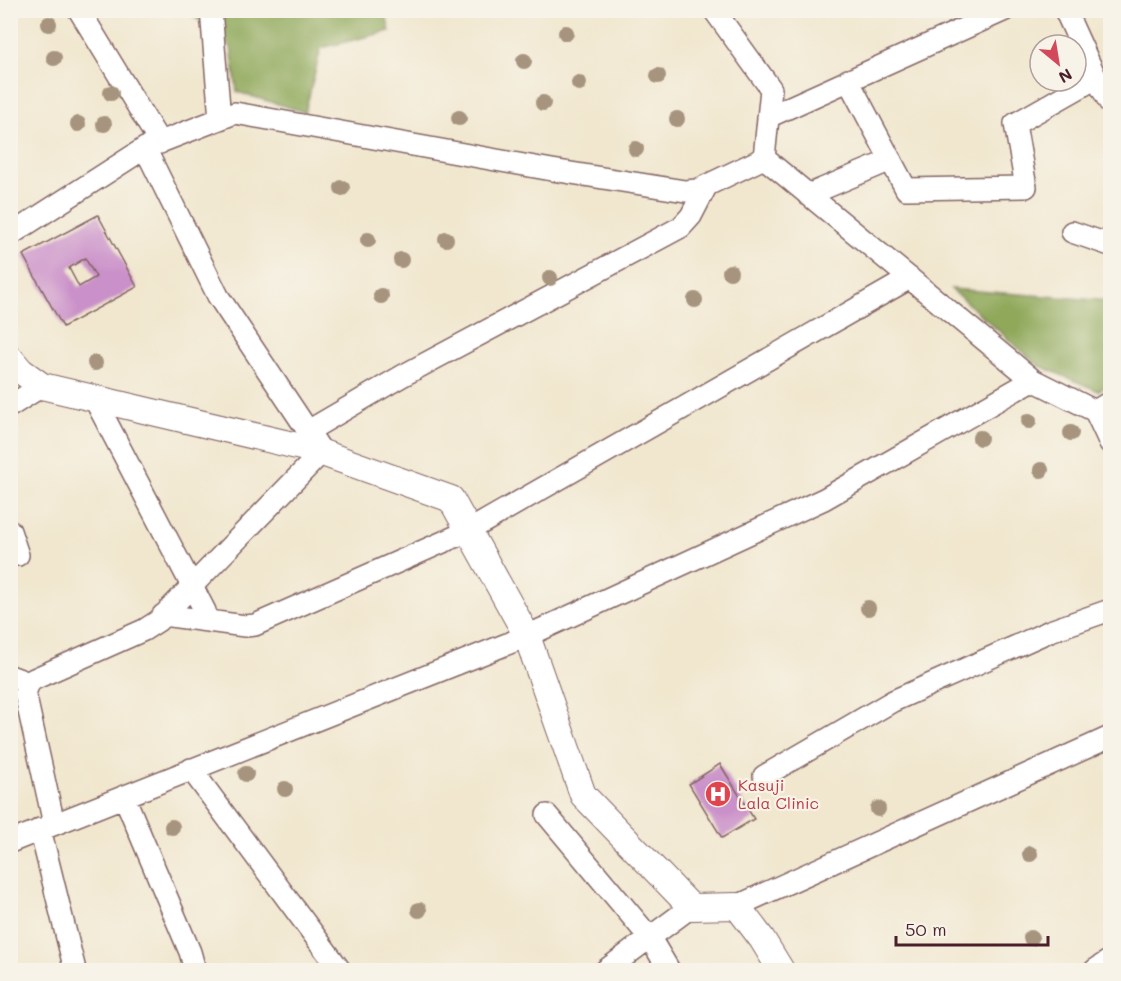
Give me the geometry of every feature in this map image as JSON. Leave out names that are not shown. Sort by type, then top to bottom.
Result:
[{"type":"street","points":[[79,10],[153,145],[208,280],[322,452]]},
{"type":"street","points":[[211,10],[220,119]]},
{"type":"street","points":[[714,10],[771,89],[764,158]]},
{"type":"street","points":[[768,117],[1005,10]]},
{"type":"street","points":[[1065,10],[1110,103]]},
{"type":"street","points":[[848,80],[906,189],[1026,187],[1015,124],[1096,78]]},
{"type":"street","points":[[10,235],[153,145],[235,113],[552,170],[685,191],[707,185],[764,158]]},
{"type":"street","points":[[764,158],[1033,380],[1103,406],[1110,443]]},
{"type":"street","points":[[808,195],[891,160]]},
{"type":"street","points":[[308,431],[402,376],[681,227],[691,216],[707,185]]},
{"type":"street","points":[[1072,232],[1110,244]]},
{"type":"street","points":[[163,615],[244,626],[255,625],[468,531],[910,278]]},
{"type":"street","points":[[10,358],[42,386],[322,452],[451,499],[527,636],[582,795],[691,907]]},
{"type":"street","points":[[10,842],[527,636],[824,499],[1033,380]]},
{"type":"street","points":[[10,406],[42,386]]},
{"type":"street","points":[[94,398],[193,585],[205,610],[205,620]]},
{"type":"street","points":[[75,970],[47,826],[25,693],[20,680],[34,679],[144,630],[163,615],[193,585],[322,452]]},
{"type":"street","points":[[10,531],[18,555]]},
{"type":"street","points":[[764,776],[892,701],[1050,631],[1110,610]]},
{"type":"street","points":[[606,970],[691,907],[737,906],[1110,737]]},
{"type":"street","points":[[192,769],[340,970]]},
{"type":"street","points":[[124,796],[190,952],[195,970]]},
{"type":"street","points":[[547,815],[650,938],[669,970]]},
{"type":"street","points":[[737,906],[762,939],[781,970]]},
{"type":"street","points":[[1095,970],[1110,960]]},
{"type":"green space","points":[[187,11],[385,11],[390,31],[321,48],[305,112],[237,92],[231,47]]},
{"type":"green space","points":[[951,289],[1110,301],[1110,384],[1098,391],[1038,365]]},
{"type":"building","points":[[98,215],[137,287],[63,327],[23,255]],"holes":[[[85,258],[96,277],[79,287],[69,268]]]},
{"type":"building","points":[[720,764],[754,819],[722,838],[689,784]]},
{"type":"place","name":"Kasuji Lala Clinic","points":[[718,794]]}]
